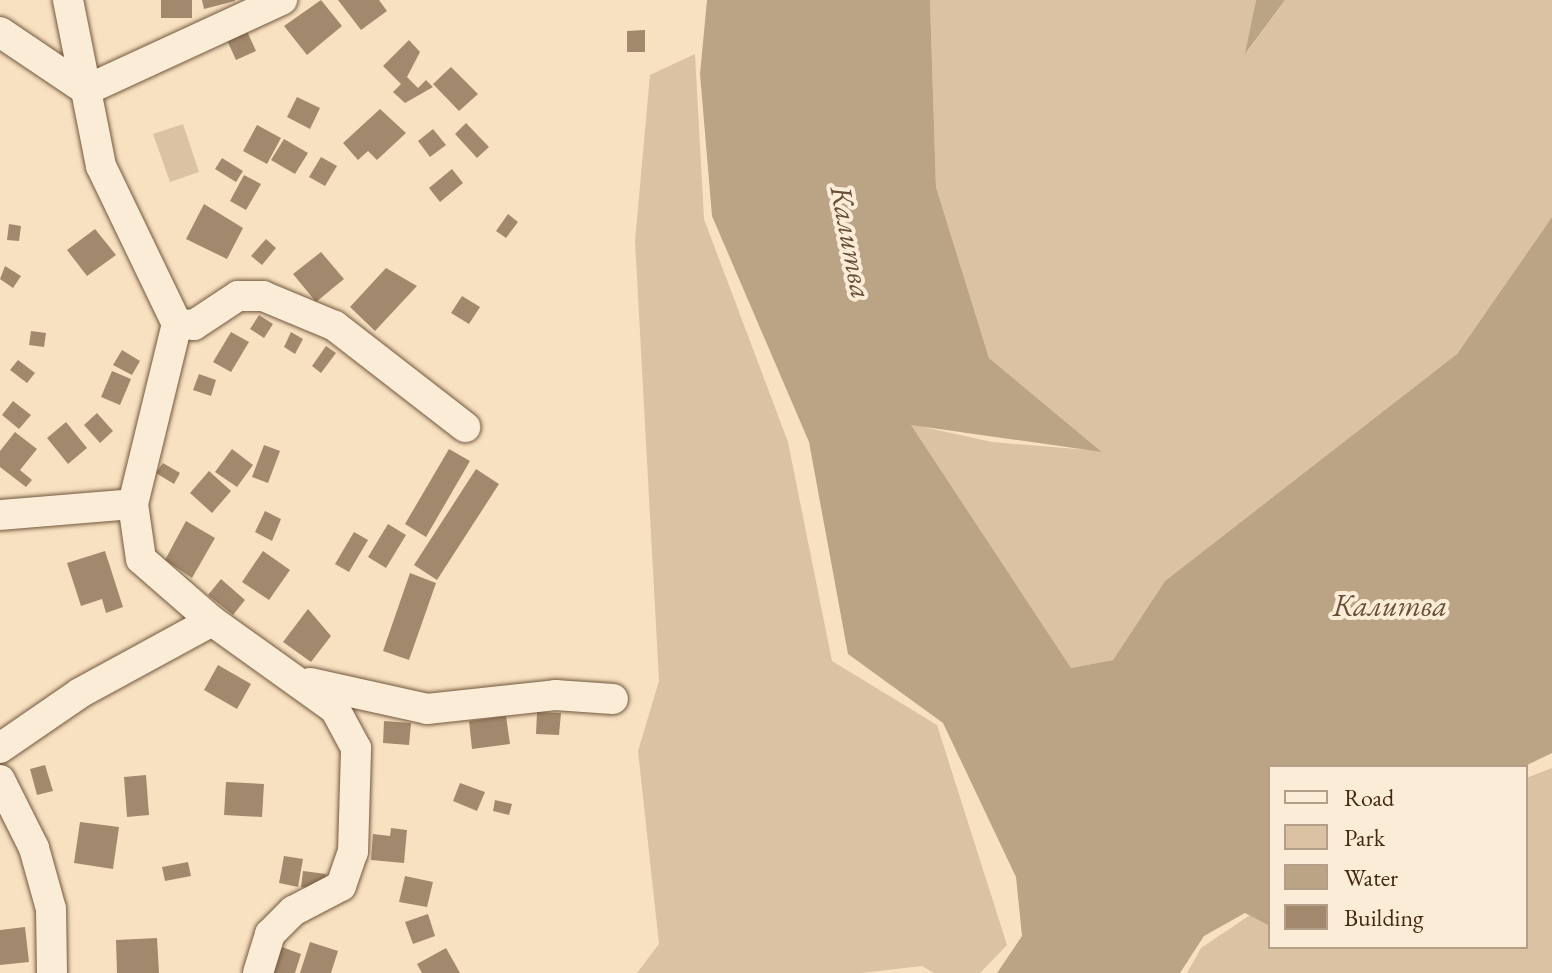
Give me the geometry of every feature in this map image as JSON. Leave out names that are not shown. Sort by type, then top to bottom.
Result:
[{"type":"street","points":[[68,0],[101,166],[177,324],[133,504],[141,559],[212,621],[335,709],[356,748],[353,852],[341,886],[293,911],[270,934],[258,973]]},
{"type":"street","points":[[86,90],[282,0]]},
{"type":"street","points":[[0,32],[86,90]]},
{"type":"street","points":[[177,324],[194,325],[238,296],[263,296],[335,326],[465,427]]},
{"type":"street","points":[[0,515],[133,504]]},
{"type":"street","points":[[0,748],[80,693],[212,621]]},
{"type":"street","points":[[293,678],[427,709],[555,695],[613,699]]},
{"type":"street","points":[[0,780],[34,848],[51,909],[52,973]]},
{"type":"green space","points":[[930,0],[1256,0],[1247,52],[1285,0],[1552,0],[1552,217],[1457,354],[1165,581],[1113,660],[1071,668],[910,424],[992,442],[1101,451],[989,358],[936,187]]},
{"type":"green space","points":[[695,54],[704,219],[788,442],[832,661],[937,725],[1007,945],[980,973],[934,973],[922,966],[861,973],[637,973],[659,944],[638,751],[659,681],[635,241],[650,75]]},
{"type":"green space","points":[[183,124],[199,172],[170,182],[153,134]]},
{"type":"green space","points":[[1552,768],[1552,973],[1187,973],[1201,948],[1253,913],[1268,917],[1268,949],[1528,949],[1528,777]]},
{"type":"water","name":"Калитва","points":[[707,0],[930,0],[936,187],[989,358],[1102,452],[911,425],[1071,668],[1113,660],[1165,581],[1457,354],[1552,217],[1552,753],[1527,765],[1268,765],[1268,925],[1245,913],[1204,936],[1180,973],[997,973],[1022,936],[1016,877],[943,723],[848,654],[809,442],[712,216],[700,74]]},
{"type":"water","points":[[1256,0],[1285,0],[1245,54]]},
{"type":"building","points":[[161,0],[192,0],[192,18],[161,18]]},
{"type":"building","points":[[202,0],[235,0],[235,1],[204,9]]},
{"type":"building","points":[[321,0],[342,26],[307,55],[284,26]]},
{"type":"building","points":[[338,0],[379,0],[387,11],[361,30]]},
{"type":"building","points":[[246,29],[256,51],[236,60],[226,38]]},
{"type":"building","points":[[645,30],[645,52],[627,52],[627,31]]},
{"type":"building","points":[[409,40],[420,52],[407,77],[418,88],[426,80],[433,87],[405,103],[393,92],[401,84],[383,66]]},
{"type":"building","points":[[451,67],[478,94],[459,111],[433,84]]},
{"type":"building","points":[[297,97],[320,108],[310,129],[287,117]]},
{"type":"building","points":[[380,109],[406,133],[377,160],[368,151],[358,160],[343,143]]},
{"type":"building","points":[[466,123],[489,147],[477,158],[455,134]]},
{"type":"building","points":[[257,125],[281,138],[267,164],[243,151]]},
{"type":"building","points":[[433,129],[446,145],[430,157],[418,141]]},
{"type":"building","points":[[284,139],[308,153],[295,174],[271,160]]},
{"type":"building","points":[[321,157],[337,166],[325,186],[309,177]]},
{"type":"building","points":[[222,158],[243,171],[236,182],[215,169]]},
{"type":"building","points":[[452,169],[463,183],[440,202],[429,188]]},
{"type":"building","points":[[244,175],[261,184],[246,210],[230,201]]},
{"type":"building","points":[[204,204],[243,228],[227,259],[186,239]]},
{"type":"building","points":[[508,214],[518,222],[506,238],[496,231]]},
{"type":"building","points":[[9,224],[21,226],[19,241],[7,240]]},
{"type":"building","points":[[95,229],[116,255],[87,276],[67,250]]},
{"type":"building","points":[[266,239],[276,248],[262,265],[251,256]]},
{"type":"building","points":[[321,252],[344,279],[316,302],[293,274]]},
{"type":"building","points":[[5,266],[21,276],[13,288],[0,279]]},
{"type":"building","points":[[386,268],[417,286],[375,331],[350,307]]},
{"type":"building","points":[[462,296],[480,307],[469,324],[451,313]]},
{"type":"building","points":[[259,315],[273,324],[264,338],[250,329]]},
{"type":"building","points":[[31,331],[46,333],[44,347],[29,345]]},
{"type":"building","points":[[231,332],[249,342],[231,372],[213,362]]},
{"type":"building","points":[[291,332],[303,339],[295,354],[284,347]]},
{"type":"building","points":[[326,346],[336,353],[321,373],[312,366]]},
{"type":"building","points":[[122,350],[140,361],[132,375],[113,365]]},
{"type":"building","points":[[18,360],[35,373],[27,383],[10,370]]},
{"type":"building","points":[[112,371],[131,379],[120,405],[101,397]]},
{"type":"building","points":[[199,374],[216,380],[211,396],[193,390]]},
{"type":"building","points":[[13,401],[31,415],[19,429],[2,415]]},
{"type":"building","points":[[97,413],[113,431],[100,443],[84,425]]},
{"type":"building","points":[[66,422],[87,448],[68,464],[47,438]]},
{"type":"building","points":[[15,432],[37,449],[20,470],[32,480],[26,487],[0,467],[0,451]]},
{"type":"building","points":[[264,445],[280,451],[268,483],[252,477]]},
{"type":"building","points":[[232,449],[253,465],[237,487],[215,472]]},
{"type":"building","points":[[449,449],[470,461],[426,537],[405,524]]},
{"type":"building","points":[[163,463],[180,473],[174,484],[156,473]]},
{"type":"building","points":[[476,469],[499,484],[437,580],[414,565]]},
{"type":"building","points":[[209,471],[231,491],[212,513],[190,493]]},
{"type":"building","points":[[265,511],[281,519],[272,541],[255,532]]},
{"type":"building","points":[[186,521],[215,538],[192,578],[165,560]]},
{"type":"building","points":[[388,524],[406,535],[386,568],[368,557]]},
{"type":"building","points":[[354,532],[368,540],[349,572],[335,564]]},
{"type":"building","points":[[105,551],[123,607],[106,613],[102,599],[81,606],[67,563]]},
{"type":"building","points":[[263,551],[290,570],[269,600],[242,582]]},
{"type":"building","points":[[410,573],[436,583],[409,660],[383,651]]},
{"type":"building","points":[[221,579],[245,600],[233,615],[208,595]]},
{"type":"building","points":[[308,609],[331,636],[311,662],[283,642]]},
{"type":"building","points":[[218,665],[251,684],[237,709],[204,690]]},
{"type":"building","points":[[537,712],[561,713],[559,735],[536,734]]},
{"type":"building","points":[[506,716],[510,744],[472,749],[469,721]]},
{"type":"building","points":[[384,721],[411,723],[409,745],[383,743]]},
{"type":"building","points":[[45,765],[53,791],[37,795],[30,769]]},
{"type":"building","points":[[146,775],[149,815],[127,817],[124,777]]},
{"type":"building","points":[[226,782],[264,784],[262,817],[224,815]]},
{"type":"building","points":[[460,783],[485,792],[477,811],[453,801]]},
{"type":"building","points":[[495,800],[512,804],[509,815],[493,811]]},
{"type":"building","points":[[80,822],[119,827],[113,869],[74,863]]},
{"type":"building","points":[[391,828],[407,830],[404,863],[371,860],[373,834],[390,836]]},
{"type":"building","points":[[284,856],[303,859],[298,887],[279,883]]},
{"type":"building","points":[[188,862],[191,876],[165,881],[162,867]]},
{"type":"building","points":[[303,871],[326,874],[323,890],[301,887]]},
{"type":"building","points":[[405,876],[433,882],[427,907],[399,902]]},
{"type":"building","points":[[428,914],[435,936],[413,944],[405,922]]},
{"type":"building","points":[[25,927],[29,962],[0,965],[0,930]]},
{"type":"building","points":[[157,938],[159,973],[117,973],[116,940]]},
{"type":"building","points":[[310,942],[338,951],[331,973],[300,973]]},
{"type":"building","points":[[282,947],[301,954],[295,973],[273,973]]},
{"type":"building","points":[[446,948],[460,973],[422,973],[417,964]]}]
